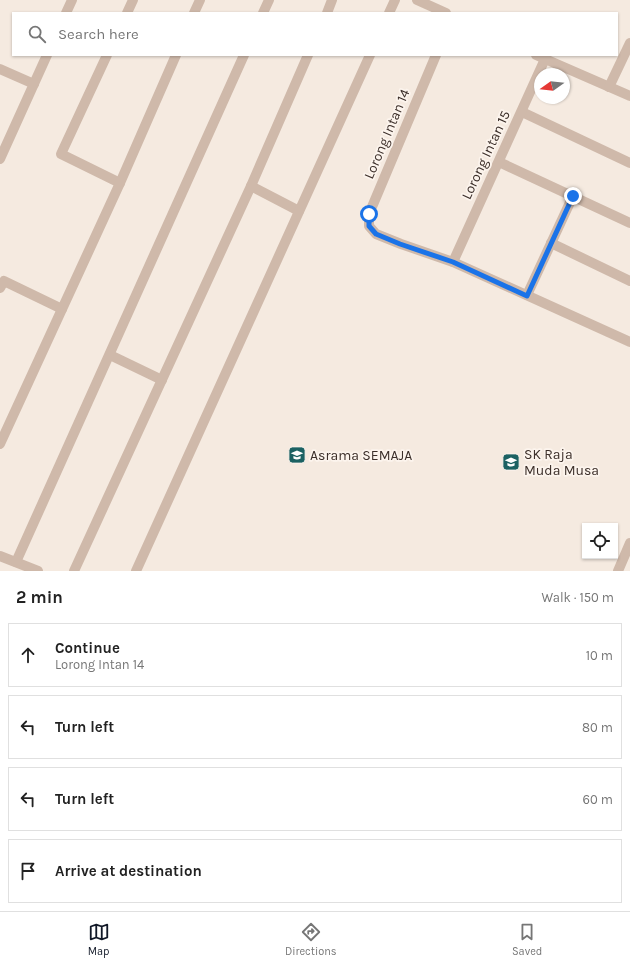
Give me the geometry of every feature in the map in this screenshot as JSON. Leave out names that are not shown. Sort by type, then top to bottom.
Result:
[{"type":"street","points":[[66,12],[72,0]]},
{"type":"street","points":[[127,12],[133,0]]},
{"type":"street","points":[[194,12],[200,0]]},
{"type":"street","points":[[263,12],[269,0]]},
{"type":"street","points":[[327,12],[332,0]]},
{"type":"street","points":[[389,12],[395,0]]},
{"type":"street","points":[[417,0],[444,12]]},
{"type":"street","points":[[608,87],[630,42]]},
{"type":"street","points":[[0,159],[47,56]]},
{"type":"street","points":[[107,56],[61,154],[120,183]]},
{"type":"street","points":[[0,444],[120,183],[176,56]]},
{"type":"street","points":[[16,562],[244,56]]},
{"type":"street","points":[[74,571],[251,186],[308,56]]},
{"type":"street","points":[[136,571],[370,56]]},
{"type":"street","name":"Lorong Intan 14","points":[[436,56],[369,214],[369,226],[376,234],[453,262]]},
{"type":"street","points":[[540,57],[630,96]]},
{"type":"street","name":"Lorong Intan 15","points":[[453,262],[522,112],[540,57]]},
{"type":"street","points":[[0,69],[34,84]]},
{"type":"street","points":[[522,112],[630,162]]},
{"type":"street","points":[[499,162],[630,222]]},
{"type":"street","points":[[251,186],[299,211]]},
{"type":"street","points":[[527,296],[573,196]]},
{"type":"street","points":[[551,243],[630,281]]},
{"type":"street","points":[[453,262],[630,342]]},
{"type":"street","points":[[0,288],[4,280],[62,309]]},
{"type":"street","points":[[110,355],[162,380]]},
{"type":"street","points":[[618,571],[630,543]]},
{"type":"street","points":[[0,556],[38,571]]},
{"type":"place","name":"Asrama SEMAJA","points":[[297,455]]},
{"type":"place","name":"SK Raja Muda Musa","points":[[511,462]]},
{"type":"route","points":[[369,214],[369,226],[376,234],[453,262],[527,296],[573,196]]}]
